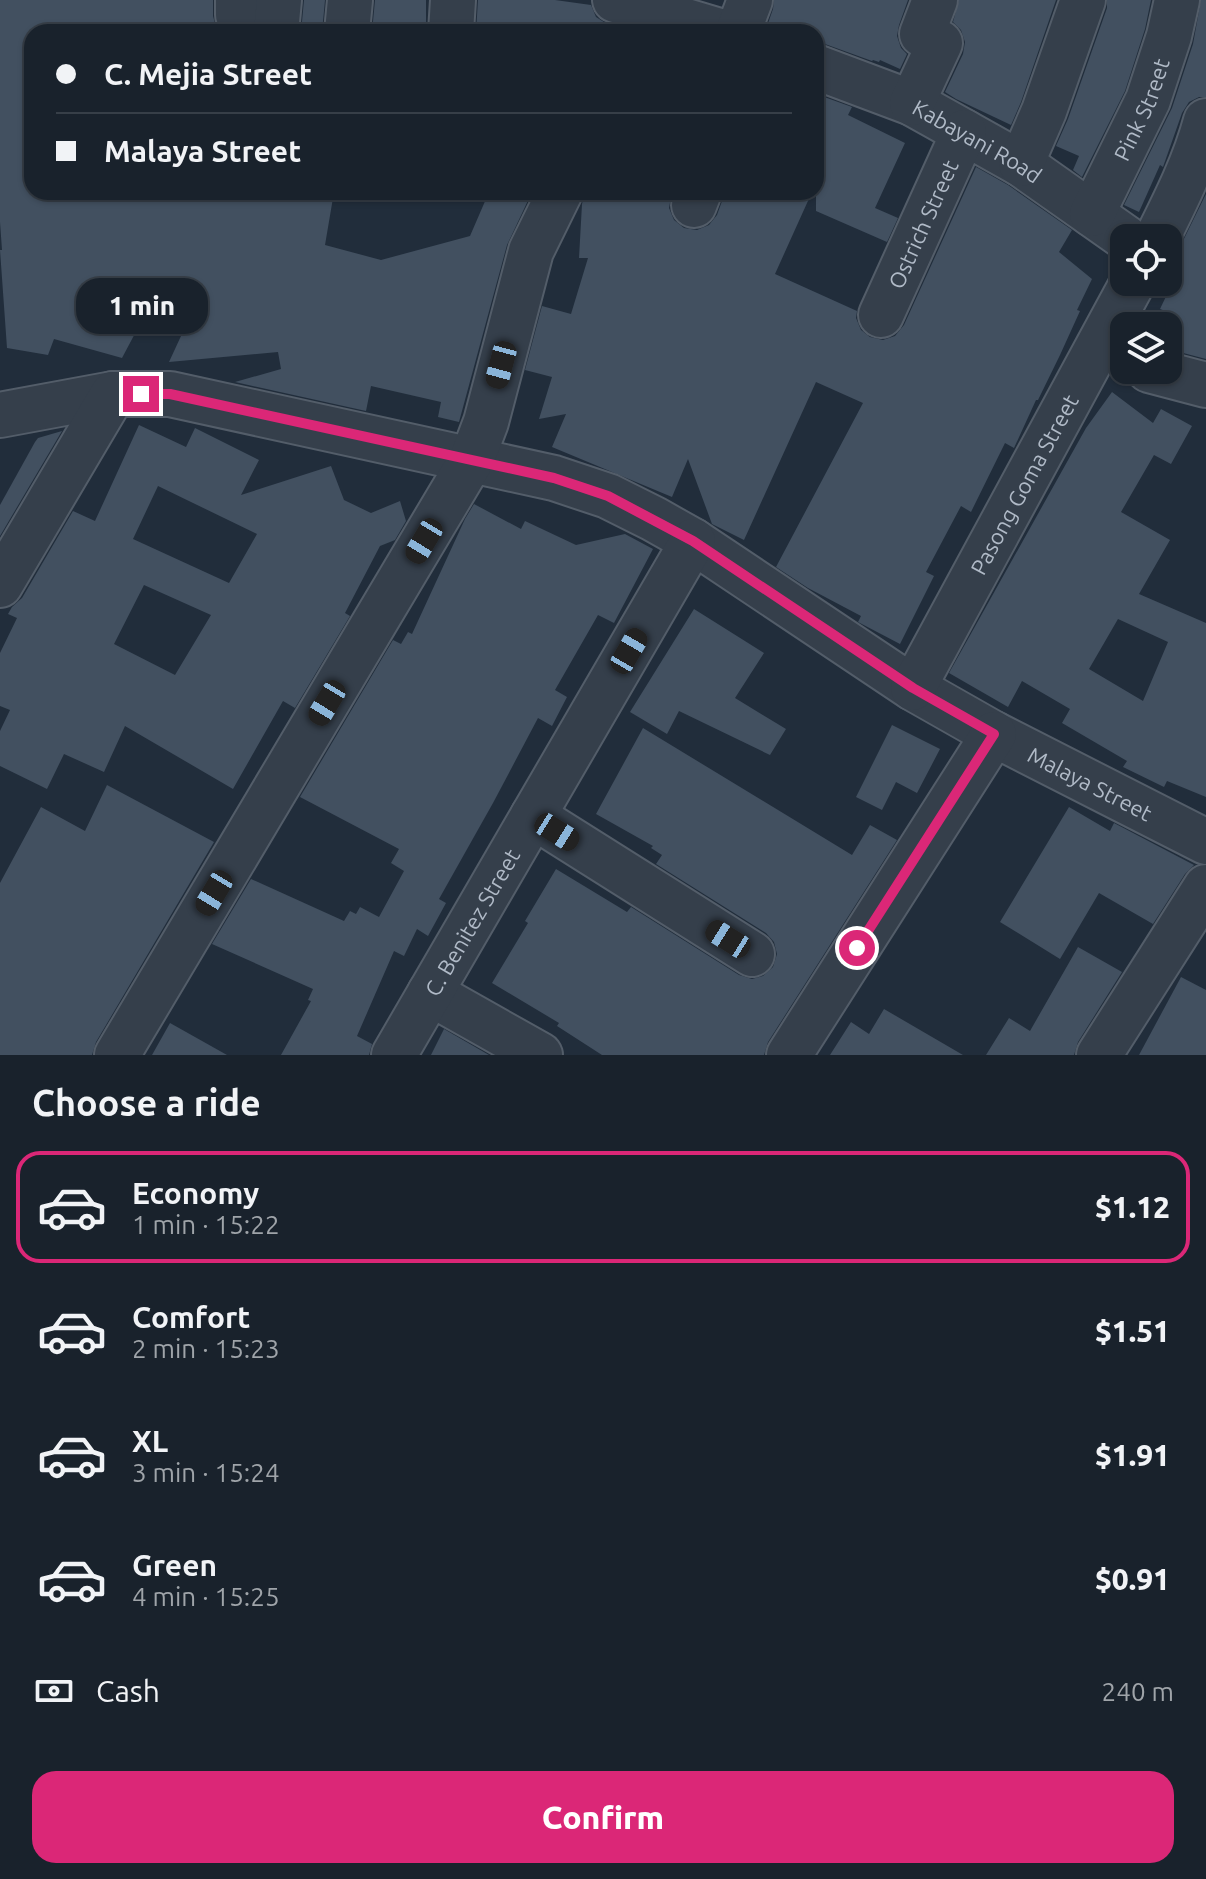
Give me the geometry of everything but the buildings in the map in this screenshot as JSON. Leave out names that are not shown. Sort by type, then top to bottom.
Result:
[{"type":"street","points":[[251,16],[279,0]]},
{"type":"street","points":[[348,24],[350,0]]},
{"type":"street","points":[[452,24],[453,0]]},
{"type":"street","points":[[741,24],[750,0]]},
{"type":"street","points":[[912,103],[940,43],[922,34],[935,0]]},
{"type":"street","points":[[1021,164],[1044,111],[1083,0]]},
{"type":"street","name":"Pink Street","points":[[1109,226],[1169,36],[1177,0]]},
{"type":"street","points":[[619,11],[683,24]]},
{"type":"street","name":"Kabayani Road","points":[[824,70],[912,103],[1021,164],[1109,226]]},
{"type":"street","points":[[1164,224],[1180,192],[1206,121]]},
{"type":"street","name":"Ostrich Street","points":[[881,315],[964,132]]},
{"type":"street","points":[[117,1055],[472,459],[486,422],[531,251],[556,200]]},
{"type":"street","name":"Pasong Goma Street","points":[[913,688],[1109,360],[1129,296]]},
{"type":"street","points":[[1182,379],[1206,385]]},
{"type":"street","points":[[0,585],[113,394]]},
{"type":"street","name":"Malaya Street","points":[[0,415],[113,394],[170,394],[554,478],[608,496],[693,541],[913,688],[994,734],[1206,842]]},
{"type":"street","name":"C. Benitez Street","points":[[394,1055],[693,541]]},
{"type":"street","points":[[789,1055],[994,734]]},
{"type":"street","points":[[533,816],[752,954]]},
{"type":"street","points":[[1099,1055],[1206,887]]},
{"type":"street","points":[[430,993],[540,1055]]},
{"type":"route","points":[[141,394],[170,394],[472,459],[554,478],[608,496],[693,541],[913,688],[994,734],[857,948]]}]
